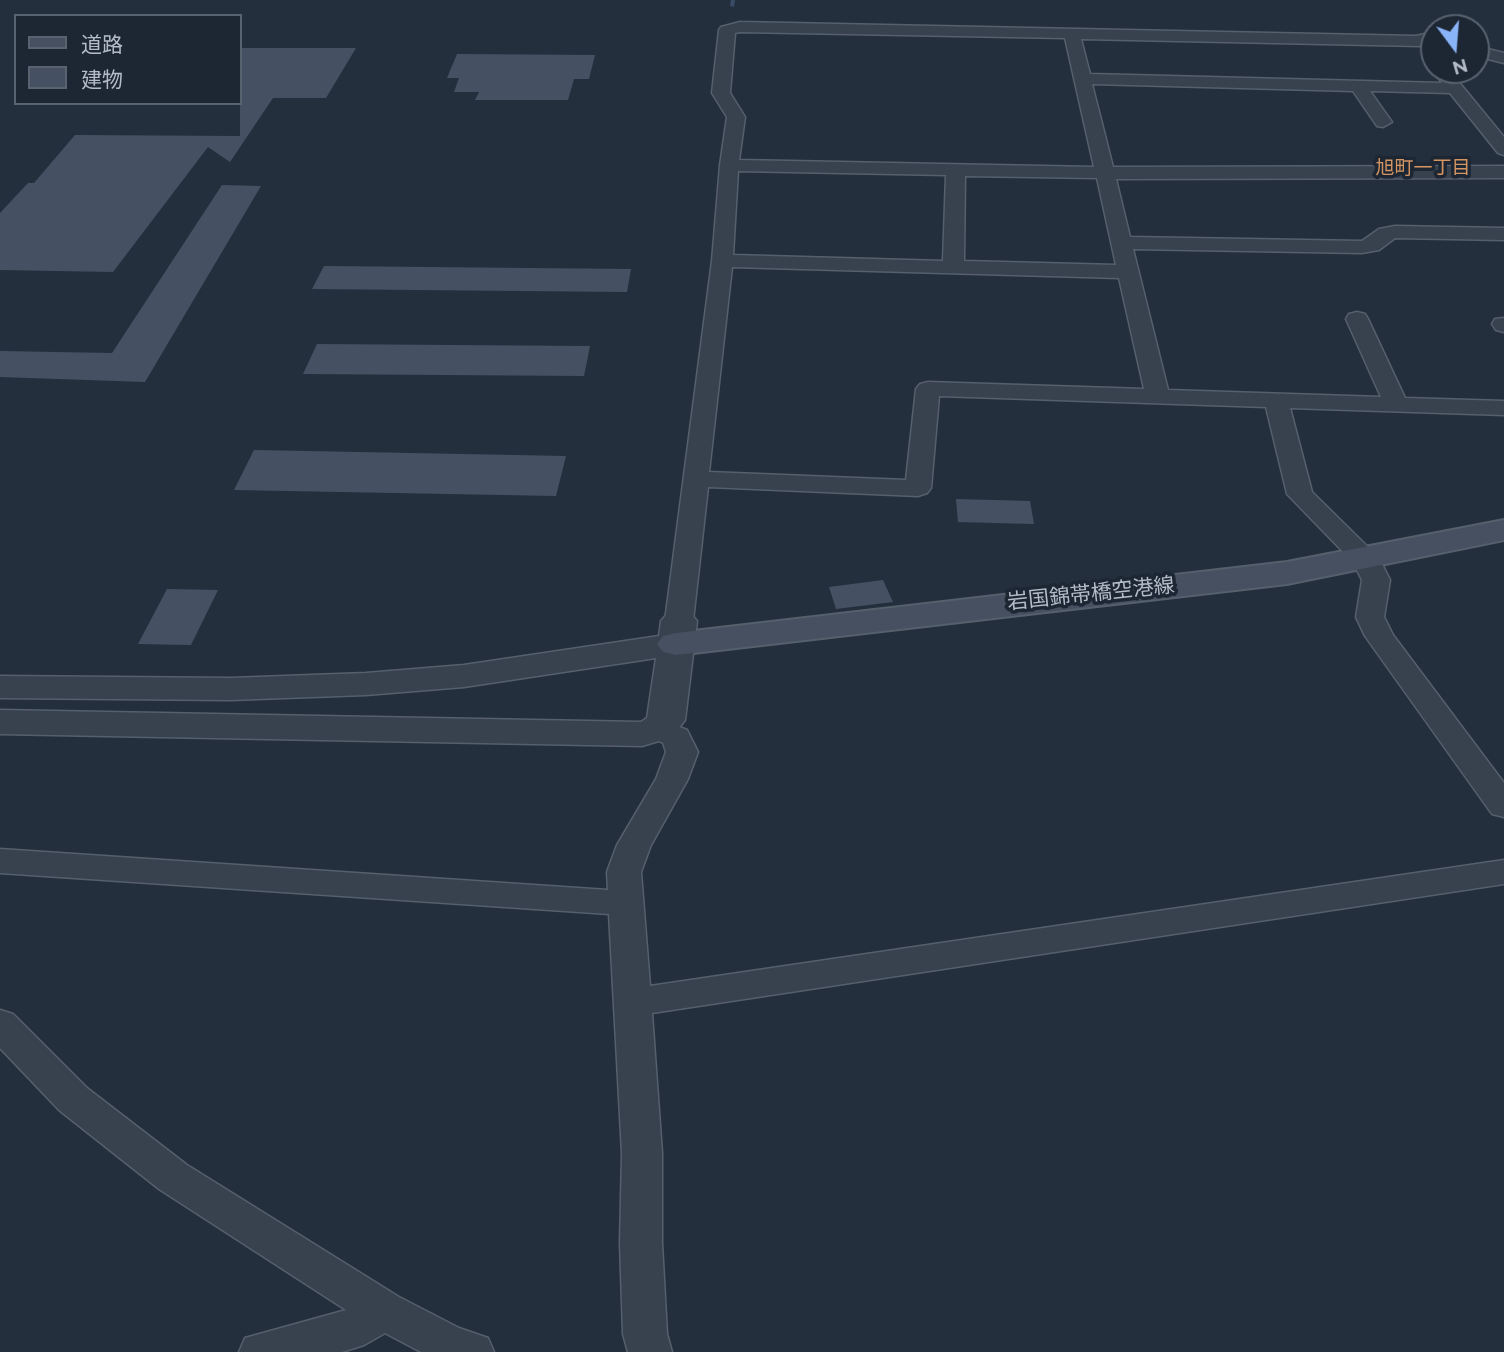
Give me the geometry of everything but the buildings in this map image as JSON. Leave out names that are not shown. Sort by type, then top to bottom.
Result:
[{"type":"main road","name":"岩国錦帯橋空港線","points":[[678,633],[821,625],[1287,573],[1504,530]]},
{"type":"street","points":[[2,695],[642,734],[659,729],[666,720],[678,633],[722,261],[729,165],[736,117],[722,93],[727,30],[740,27],[1072,34],[1420,51]]},
{"type":"street","points":[[1072,34],[1158,397]]},
{"type":"street","points":[[1490,39],[1495,39]]},
{"type":"street","points":[[1084,79],[1456,88]]},
{"type":"street","points":[[1453,84],[1504,149]]},
{"type":"street","points":[[1357,86],[1383,122]]},
{"type":"street","points":[[729,165],[1106,173],[1504,172]]},
{"type":"street","points":[[953,266],[956,170]]},
{"type":"street","points":[[1123,243],[1362,247],[1372,246],[1386,233],[1395,232],[1504,234]]},
{"type":"street","points":[[722,261],[1127,272]]},
{"type":"street","points":[[1357,319],[1396,404]]},
{"type":"street","points":[[696,479],[918,488],[928,389],[1504,408]]},
{"type":"street","points":[[1276,401],[1300,494],[1366,558],[1376,580],[1370,617],[1380,636],[1504,806]]},
{"type":"street","points":[[2,695],[366,684],[464,676],[678,633]]},
{"type":"street","points":[[650,1352],[645,1334],[641,1243],[642,1153],[624,872],[634,845],[672,779],[682,752],[676,737],[659,729]]},
{"type":"street","points":[[0,861],[591,901],[624,900]]},
{"type":"street","points":[[633,1002],[1504,872]]},
{"type":"street","points":[[3,1032],[73,1099],[173,1177],[384,1311],[446,1343],[472,1352]]},
{"type":"street","points":[[261,1352],[348,1331],[384,1311]]},
{"type":"waterway","points":[[732,6],[733,0]]},
{"type":"district","name":"旭町一丁目","points":[[1423,168]]}]
